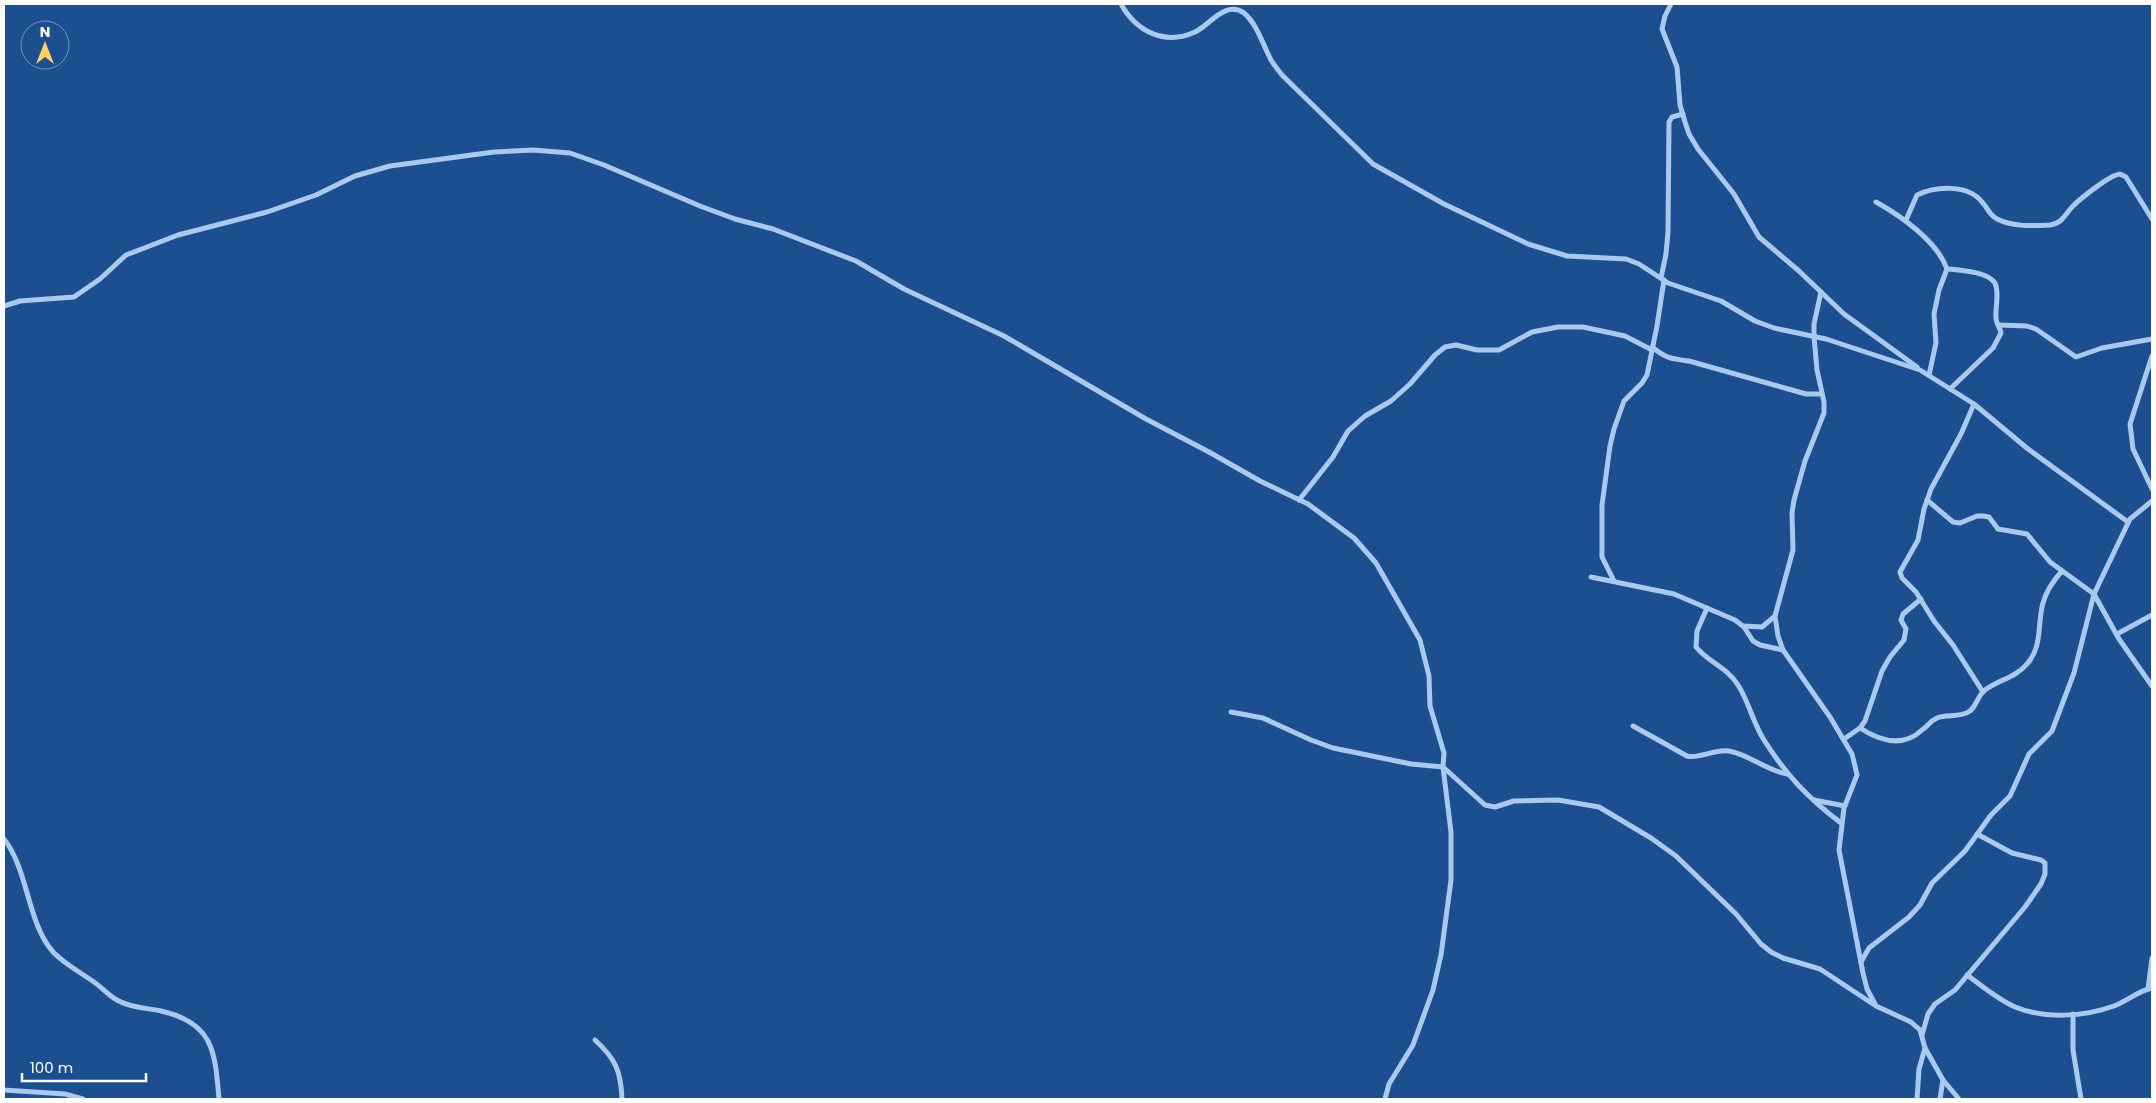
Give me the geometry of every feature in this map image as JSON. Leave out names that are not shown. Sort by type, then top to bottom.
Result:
[{"type":"street","points":[[1121,4],[1140,28],[1158,36],[1178,36],[1195,32],[1226,10],[1233,8],[1244,13],[1252,23],[1272,62],[1282,75],[1373,164],[1444,204],[1528,244],[1567,256],[1626,259],[1639,264],[1662,279],[1721,301],[1755,321],[1920,370]]},
{"type":"street","points":[[1671,4],[1665,16],[1662,29],[1677,67],[1680,105],[1689,134],[1698,149],[1734,194],[1759,237],[1844,314],[1920,370],[1974,404],[2028,449],[2128,522]]},
{"type":"street","points":[[1614,581],[1602,557],[1602,505],[1610,446],[1624,401],[1642,383],[1647,375],[1668,232],[1669,122],[1672,117],[1683,114]]},
{"type":"street","points":[[4,306],[20,301],[74,296],[100,279],[126,255],[178,235],[267,212],[316,195],[355,176],[390,166],[494,152],[533,150],[570,153],[604,165],[708,209],[735,219],[773,229],[856,261],[904,289],[1004,336],[1146,420],[1209,452],[1260,481],[1308,504],[1354,538],[1376,563],[1420,640],[1429,676],[1430,706],[1444,753],[1443,767],[1451,832],[1451,880],[1441,955],[1433,990],[1413,1045],[1389,1084],[1385,1099]]},
{"type":"street","points":[[1906,220],[1917,195],[1932,189],[1945,188],[1969,193],[1977,197],[1990,215],[2009,224],[2022,226],[2055,224],[2064,218],[2072,206],[2109,178],[2120,174],[2126,177],[2152,219]]},
{"type":"street","points":[[1876,202],[1914,226],[1945,262],[1947,270],[1939,290],[1934,314],[1936,335],[1929,375]]},
{"type":"street","points":[[1947,270],[1962,270],[1988,276],[1994,281],[1997,294],[1996,320],[2001,333],[1992,348],[1950,389]]},
{"type":"street","points":[[1820,292],[1814,324],[1814,337],[1824,413],[1805,461],[1794,500],[1792,513],[1793,550],[1775,616],[1778,636],[1784,650],[1844,739],[1852,754],[1857,775],[1845,806],[1841,823],[1840,864],[1867,989],[1876,1006]]},
{"type":"street","points":[[1999,325],[2027,326],[2036,329],[2076,357],[2102,348],[2152,340]]},
{"type":"street","points":[[1299,500],[1333,458],[1348,431],[1357,422],[1391,402],[1410,384],[1435,355],[1450,345],[1487,351],[1499,350],[1532,332],[1558,327],[1583,327],[1625,336],[1652,348],[1665,357],[1677,361],[1690,361],[1806,394],[1822,394]]},
{"type":"street","points":[[2152,356],[2130,424],[2133,449],[2152,489]]},
{"type":"street","points":[[1974,404],[1961,434],[1933,484],[1927,500],[1918,540],[1900,572],[1902,578],[1920,599],[1983,692]]},
{"type":"street","points":[[1927,500],[1954,522],[1983,516],[1989,517],[1998,529],[2027,534],[2036,543],[2043,555],[2094,594],[2117,634],[2152,686]]},
{"type":"street","points":[[1861,962],[1869,948],[1909,918],[1920,905],[1932,883],[1965,851],[1991,815],[2010,796],[2029,754],[2052,731],[2074,673],[2094,594],[2128,522],[2152,501]]},
{"type":"street","points":[[1860,728],[1885,740],[1902,741],[1922,731],[1930,721],[1937,718],[1965,714],[1971,710],[1983,692],[2013,676],[2027,664],[2040,639],[2042,604],[2047,592],[2062,571]]},
{"type":"street","points":[[1591,577],[1674,594],[1735,620],[1753,641],[1760,645],[1784,650]]},
{"type":"street","points":[[1844,739],[1860,728],[1865,721],[1882,671],[1890,656],[1904,640],[1906,629],[1901,620],[1902,614],[1920,599]]},
{"type":"street","points":[[1706,608],[1697,631],[1696,647],[1702,655],[1728,672],[1738,684],[1764,740],[1787,774],[1811,799],[1841,823]]},
{"type":"street","points":[[2117,634],[2152,615]]},
{"type":"street","points":[[1742,626],[1762,627],[1775,616]]},
{"type":"street","points":[[1231,712],[1250,714],[1263,718],[1333,748],[1410,764],[1443,767],[1485,805],[1495,807],[1514,801],[1558,800],[1599,807],[1651,838],[1676,856],[1736,914],[1761,944],[1771,952],[1783,958],[1820,969],[1876,1006],[1912,1022],[1920,1030],[1925,1048],[1943,1080],[1958,1099]]},
{"type":"street","points":[[1633,726],[1687,756],[1692,757],[1716,751],[1730,751],[1771,770],[1787,774]]},
{"type":"street","points":[[1811,799],[1845,806]]},
{"type":"street","points":[[1922,1036],[1928,1014],[1935,1004],[1955,990],[2025,907],[2041,884],[2046,867],[2045,863],[2041,860],[2012,853],[1977,834]]},
{"type":"street","points":[[4,840],[12,850],[18,863],[31,906],[52,950],[66,964],[96,983],[120,1002],[178,1016],[190,1021],[202,1030],[208,1040],[215,1063],[219,1099]]},
{"type":"street","points":[[1967,975],[1992,994],[2016,1007],[2048,1014],[2087,1014],[2115,1005],[2150,988],[2152,958]]},
{"type":"street","points":[[2073,1014],[2073,1050],[2081,1099]]},
{"type":"street","points":[[595,1040],[609,1054],[617,1066],[622,1099]]},
{"type":"street","points":[[1917,1099],[1919,1069],[1925,1048]]},
{"type":"street","points":[[1940,1099],[1943,1080]]},
{"type":"street","points":[[4,1090],[65,1094],[83,1099]]}]
